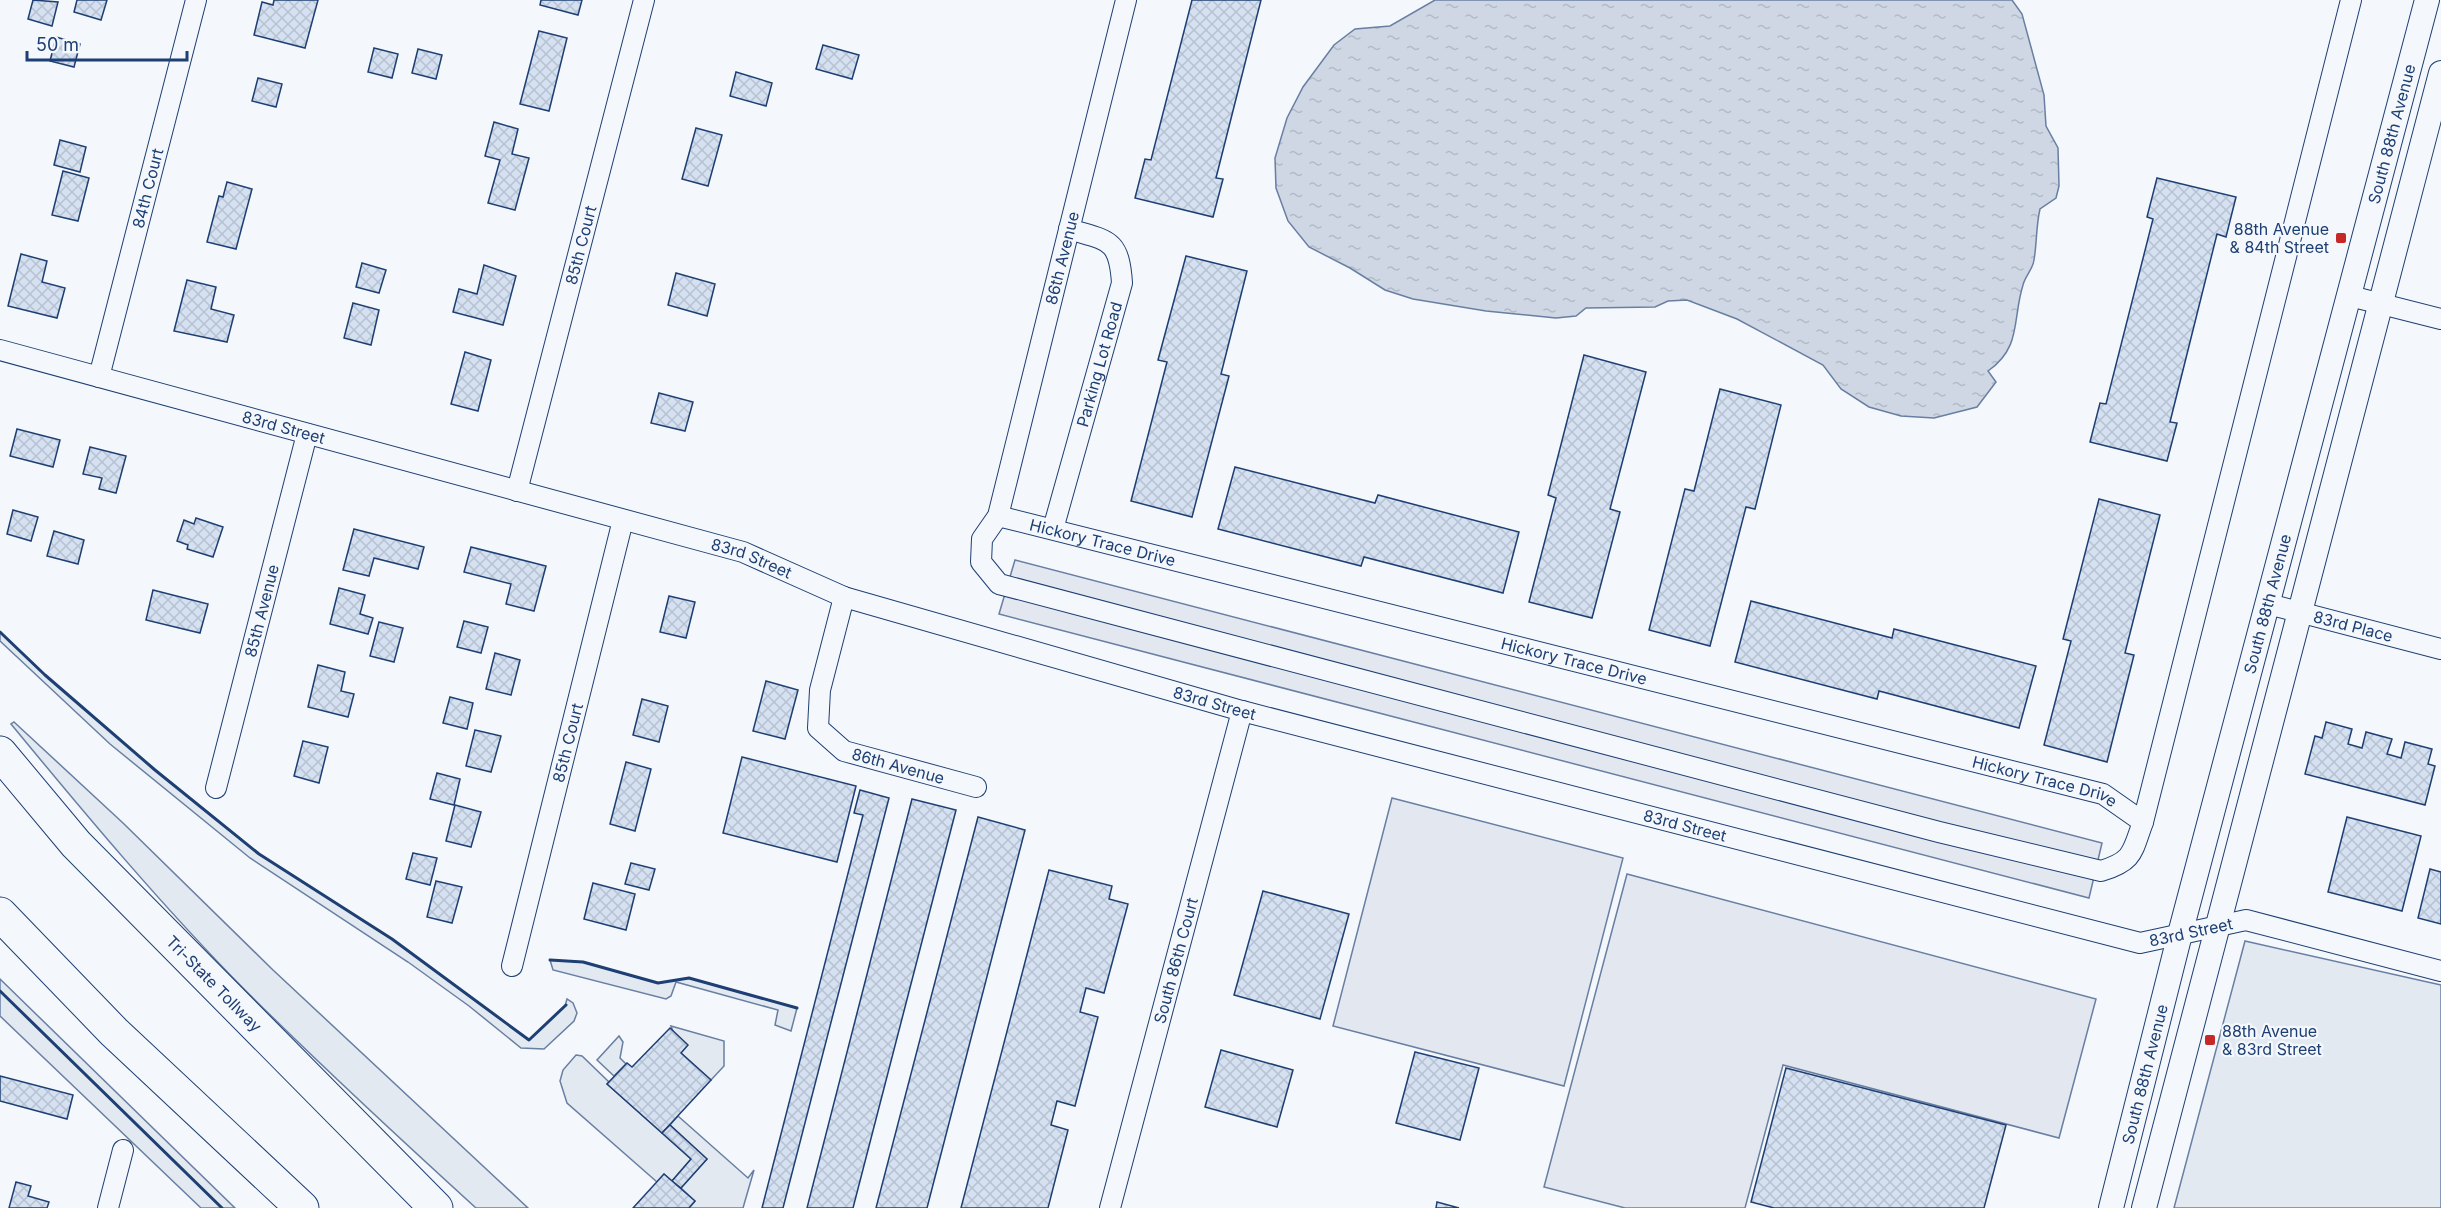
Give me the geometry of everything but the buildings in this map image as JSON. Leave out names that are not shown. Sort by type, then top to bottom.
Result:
[{"type":"highway","name":"Tri-State Tollway","points":[[0,753],[76,844],[436,1208]]},
{"type":"highway","points":[[0,914],[114,1032],[302,1208]]},
{"type":"street","name":"84th Court","points":[[99,377],[196,0]]},
{"type":"street","name":"85th Court","points":[[517,491],[645,0]]},
{"type":"street","name":"86th Avenue","points":[[1126,0],[998,516],[982,539],[981,562],[999,584],[1030,594],[1484,710],[1939,832],[2101,871],[2123,864],[2132,852],[2143,822],[2351,0]]},
{"type":"street","name":"South 88th Avenue","points":[[2111,1208],[2180,934],[2427,0]]},
{"type":"street","name":"South 88th Avenue","points":[[2144,1208],[2441,73]]},
{"type":"street","name":"Parking Lot Road","points":[[1053,530],[1122,283],[1120,257],[1108,242],[1069,230]]},
{"type":"street","points":[[2350,296],[2441,319]]},
{"type":"street","name":"83rd Street","points":[[0,351],[743,552],[844,597],[1242,711],[2140,943],[2246,920],[2441,970]]},
{"type":"street","name":"85th Avenue","points":[[216,788],[307,434]]},
{"type":"street","name":"Hickory Trace Drive","points":[[998,516],[2103,794],[2143,822]]},
{"type":"street","name":"85th Court","points":[[512,966],[623,520]]},
{"type":"street","name":"86th Avenue","points":[[844,597],[820,690],[818,728],[844,751],[976,787]]},
{"type":"street","name":"83rd Place","points":[[2268,604],[2441,649]]},
{"type":"street","name":"South 86th Court","points":[[1110,1208],[1242,711]]},
{"type":"street","points":[[108,1208],[123,1150]]},
{"type":"shaded area","points":[[1015,560],[2102,843],[2089,898],[999,614]]},
{"type":"shaded area","points":[[0,632],[45,675],[155,770],[259,854],[392,939],[529,1040],[565,1006],[567,999],[573,1003],[577,1013],[574,1021],[544,1049],[521,1048],[469,1006],[408,962],[250,858],[110,744],[0,641]]},
{"type":"shaded area","points":[[14,722],[123,823],[273,970],[528,1208],[476,1208],[388,1128],[245,990],[154,893],[11,724]]},
{"type":"shaded area","points":[[1392,798],[1623,858],[1564,1086],[1333,1026]]},
{"type":"shaded area","points":[[1627,874],[2096,999],[2059,1138],[1783,1065],[1745,1208],[1625,1208],[1544,1187]]},
{"type":"shaded area","points":[[2245,941],[2441,985],[2441,1208],[2174,1208]]},
{"type":"shaded area","points":[[550,960],[583,962],[658,983],[689,978],[797,1008],[791,1031],[775,1025],[778,1010],[676,982],[671,996],[666,999],[553,970]]},
{"type":"shaded area","points":[[0,979],[235,1208],[201,1208],[0,1016]]},
{"type":"shaded area","points":[[671,1026],[724,1041],[724,1066],[711,1080],[681,1053]]},
{"type":"shaded area","points":[[619,1036],[623,1042],[620,1058],[626,1064],[614,1076],[597,1060]]},
{"type":"shaded area","points":[[576,1055],[582,1056],[609,1082],[607,1084],[691,1159],[672,1181],[664,1174],[657,1182],[567,1103],[560,1081],[563,1070]]},
{"type":"shaded area","points":[[678,1116],[748,1178],[754,1170],[743,1208],[689,1208],[695,1201],[681,1188],[707,1159],[670,1125]]},
{"type":"water","points":[[1435,0],[2012,0],[2022,14],[2044,95],[2046,126],[2058,148],[2059,186],[2056,198],[2040,209],[2033,263],[2023,285],[2011,342],[1999,362],[1988,371],[1996,382],[1977,407],[1934,418],[1901,416],[1869,407],[1841,389],[1823,365],[1737,319],[1687,300],[1668,301],[1655,307],[1586,308],[1576,316],[1556,318],[1486,311],[1413,299],[1385,290],[1350,268],[1309,247],[1288,221],[1276,188],[1275,158],[1287,118],[1303,87],[1334,45],[1355,29],[1390,26]]},
{"type":"wall","points":[[0,632],[45,675],[155,770],[259,854],[392,939],[529,1040],[566,1005]]},
{"type":"wall","points":[[550,960],[583,962],[658,983],[689,978],[797,1008]]},
{"type":"wall","points":[[0,991],[222,1208]]},
{"type":"place","name":"88th Avenue & 84th Street","points":[[2341,238]]},
{"type":"place","name":"88th Avenue & 83rd Street","points":[[2210,1040]]}]
